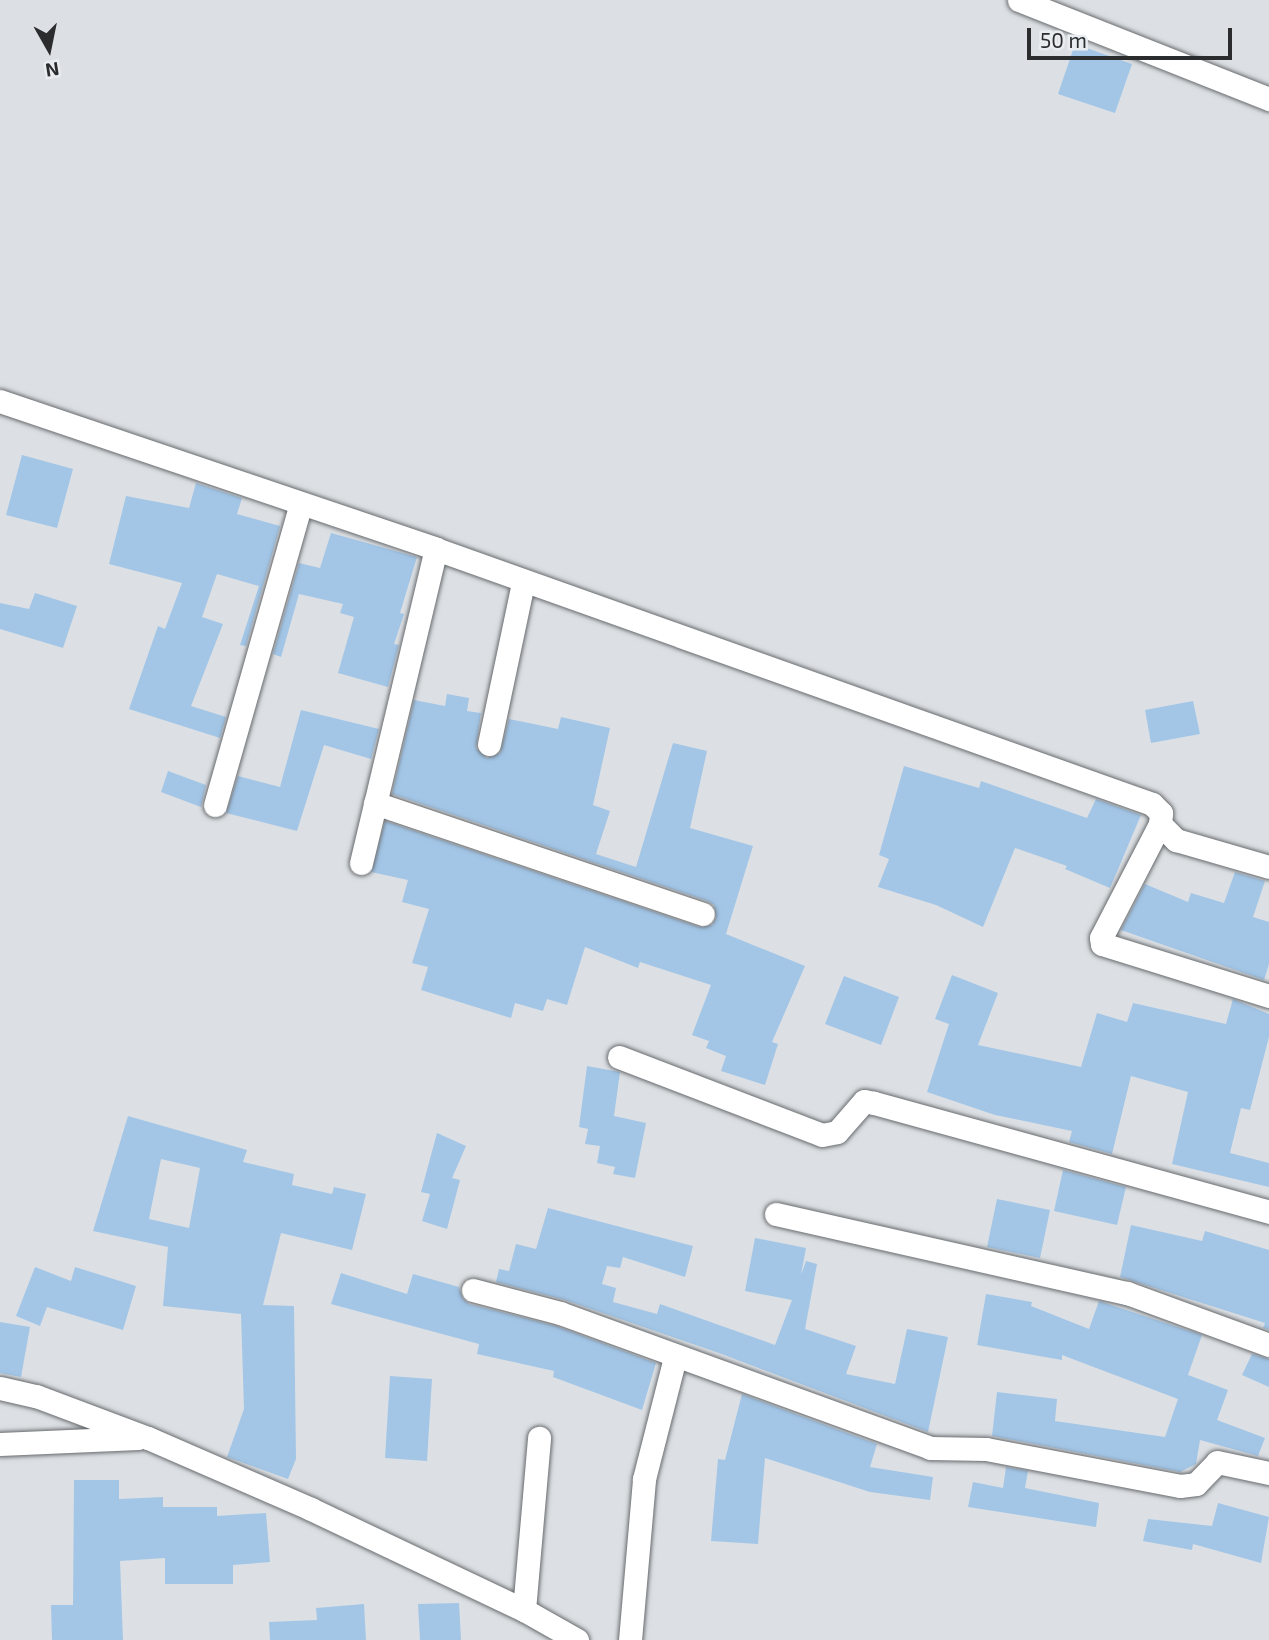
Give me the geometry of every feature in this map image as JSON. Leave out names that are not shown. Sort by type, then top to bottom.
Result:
[{"type":"street","points":[[1019,0],[1269,99]]},
{"type":"street","points":[[0,401],[436,549],[1152,804],[1161,813],[1160,824],[1101,938],[1102,944],[1269,996]]},
{"type":"street","points":[[215,805],[301,504]]},
{"type":"street","points":[[360,863],[436,549]]},
{"type":"street","points":[[489,744],[523,582]]},
{"type":"street","points":[[375,803],[703,914]]},
{"type":"street","points":[[1160,824],[1175,840],[1269,867]]},
{"type":"street","points":[[619,1057],[822,1135],[837,1132],[864,1101],[1269,1212]]},
{"type":"street","points":[[776,1214],[1127,1293],[1269,1345]]},
{"type":"street","points":[[473,1290],[560,1313],[930,1448],[986,1450],[1180,1486],[1196,1485],[1217,1462],[1269,1472]]},
{"type":"street","points":[[630,1640],[644,1479],[675,1357]]},
{"type":"street","points":[[0,1388],[36,1396],[148,1438],[524,1610],[577,1640]]},
{"type":"street","points":[[0,1444],[148,1438]]},
{"type":"street","points":[[524,1610],[540,1438]]},
{"type":"building","points":[[1075,44],[1132,64],[1115,113],[1058,94]]},
{"type":"building","points":[[22,455],[73,469],[57,528],[6,515]]},
{"type":"building","points":[[196,483],[242,498],[237,514],[280,526],[246,646],[240,645],[259,586],[217,574],[202,617],[223,624],[191,706],[226,717],[220,738],[129,709],[158,626],[165,629],[182,583],[109,564],[126,496],[189,508]]},
{"type":"building","points":[[331,533],[417,557],[400,613],[404,614],[394,644],[399,645],[388,687],[338,673],[354,617],[340,613],[343,604],[299,594],[281,657],[273,654],[299,563],[320,568]]},
{"type":"building","points":[[35,593],[77,606],[63,648],[0,629],[0,603],[29,609]]},
{"type":"building","points":[[447,694],[469,698],[467,711],[481,713],[476,748],[487,758],[500,753],[509,719],[558,729],[561,717],[610,728],[593,805],[610,811],[596,854],[636,867],[673,743],[707,751],[690,828],[753,846],[726,934],[805,966],[772,1042],[778,1044],[765,1085],[721,1071],[726,1056],[706,1048],[709,1041],[692,1035],[711,985],[640,962],[638,968],[585,947],[567,1005],[547,999],[543,1011],[515,1003],[511,1018],[421,990],[428,967],[412,963],[429,909],[402,902],[408,880],[371,872],[385,821],[699,927],[712,925],[716,918],[714,905],[707,901],[392,794],[414,700],[445,706]]},
{"type":"building","points":[[1193,701],[1200,734],[1151,743],[1145,710]]},
{"type":"building","points":[[301,710],[379,729],[371,759],[324,745],[297,831],[226,813],[238,776],[280,787]]},
{"type":"building","points":[[904,766],[979,788],[981,781],[1087,818],[1096,799],[1141,815],[1110,888],[1065,869],[1067,866],[1015,848],[983,927],[936,905],[878,887],[889,859],[879,855]]},
{"type":"building","points":[[168,771],[206,785],[201,807],[161,792]]},
{"type":"building","points":[[1235,872],[1265,881],[1253,917],[1269,922],[1269,964],[1264,980],[1121,930],[1145,884],[1188,902],[1191,893],[1224,903]]},
{"type":"building","points":[[952,975],[998,993],[978,1045],[1081,1067],[1097,1013],[1127,1022],[1133,1003],[1226,1024],[1233,999],[1269,1014],[1269,1037],[1250,1110],[1241,1108],[1230,1153],[1269,1163],[1269,1187],[1172,1164],[1188,1092],[1131,1076],[1112,1154],[1069,1142],[1072,1131],[995,1115],[927,1092],[949,1024],[935,1019]]},
{"type":"building","points":[[844,976],[899,997],[881,1045],[825,1024]]},
{"type":"building","points":[[587,1066],[620,1072],[614,1116],[646,1123],[635,1178],[613,1174],[615,1167],[597,1163],[600,1146],[585,1144],[588,1129],[579,1127]]},
{"type":"building","points":[[128,1116],[247,1150],[243,1162],[294,1174],[292,1185],[332,1194],[334,1187],[366,1194],[352,1250],[281,1233],[263,1305],[294,1306],[296,1459],[288,1479],[227,1457],[244,1409],[241,1314],[163,1306],[168,1247],[93,1231]],"holes":[[[161,1159],[200,1168],[189,1228],[149,1219]]]},
{"type":"building","points":[[437,1133],[466,1146],[452,1178],[460,1180],[447,1229],[422,1221],[430,1194],[421,1192]]},
{"type":"building","points":[[1063,1170],[1126,1187],[1117,1225],[1054,1211]]},
{"type":"building","points":[[997,1199],[1050,1210],[1040,1258],[987,1247]]},
{"type":"building","points":[[548,1208],[693,1246],[685,1277],[623,1257],[620,1268],[607,1266],[602,1284],[616,1288],[613,1302],[657,1314],[660,1304],[775,1345],[792,1300],[745,1291],[755,1238],[806,1248],[801,1275],[806,1261],[817,1264],[805,1329],[856,1346],[846,1374],[895,1384],[907,1329],[948,1337],[928,1432],[719,1353],[565,1300],[496,1282],[499,1269],[509,1271],[516,1244],[536,1249]]},
{"type":"building","points":[[1131,1225],[1202,1241],[1205,1231],[1269,1250],[1269,1330],[1263,1328],[1265,1323],[1120,1277]]},
{"type":"building","points":[[35,1267],[71,1281],[75,1267],[136,1286],[123,1330],[47,1307],[40,1326],[16,1316]]},
{"type":"building","points":[[341,1273],[407,1294],[413,1274],[459,1287],[463,1299],[469,1304],[556,1326],[656,1363],[642,1410],[553,1377],[554,1371],[477,1354],[479,1344],[331,1304]]},
{"type":"building","points":[[986,1294],[1032,1302],[1031,1306],[1089,1329],[1099,1301],[1202,1335],[1188,1375],[1228,1390],[1217,1420],[1265,1438],[1258,1456],[1200,1440],[1196,1464],[1180,1472],[992,1436],[997,1392],[1057,1399],[1055,1421],[1165,1437],[1178,1399],[1062,1355],[1062,1360],[977,1345]]},
{"type":"building","points":[[0,1322],[30,1327],[21,1377],[0,1373]]},
{"type":"building","points":[[1252,1354],[1269,1359],[1269,1387],[1242,1375]]},
{"type":"building","points":[[390,1376],[432,1379],[427,1461],[385,1458]]},
{"type":"building","points":[[742,1394],[877,1444],[870,1467],[933,1477],[930,1500],[870,1492],[765,1458],[758,1544],[711,1541],[718,1459],[725,1460]]},
{"type":"building","points":[[1006,1467],[1028,1471],[1025,1488],[1099,1503],[1096,1527],[968,1507],[973,1482],[1003,1488]]},
{"type":"building","points":[[74,1480],[119,1480],[119,1499],[163,1497],[163,1507],[217,1507],[217,1516],[266,1513],[270,1562],[233,1565],[233,1584],[165,1584],[165,1558],[120,1561],[123,1640],[52,1640],[51,1605],[73,1605]]},
{"type":"building","points":[[1218,1503],[1269,1517],[1261,1563],[1193,1544],[1192,1550],[1143,1541],[1148,1519],[1212,1526]]},
{"type":"building","points":[[459,1603],[461,1640],[420,1640],[418,1604]]},
{"type":"building","points":[[364,1604],[366,1640],[270,1640],[269,1622],[317,1620],[316,1608]]}]
